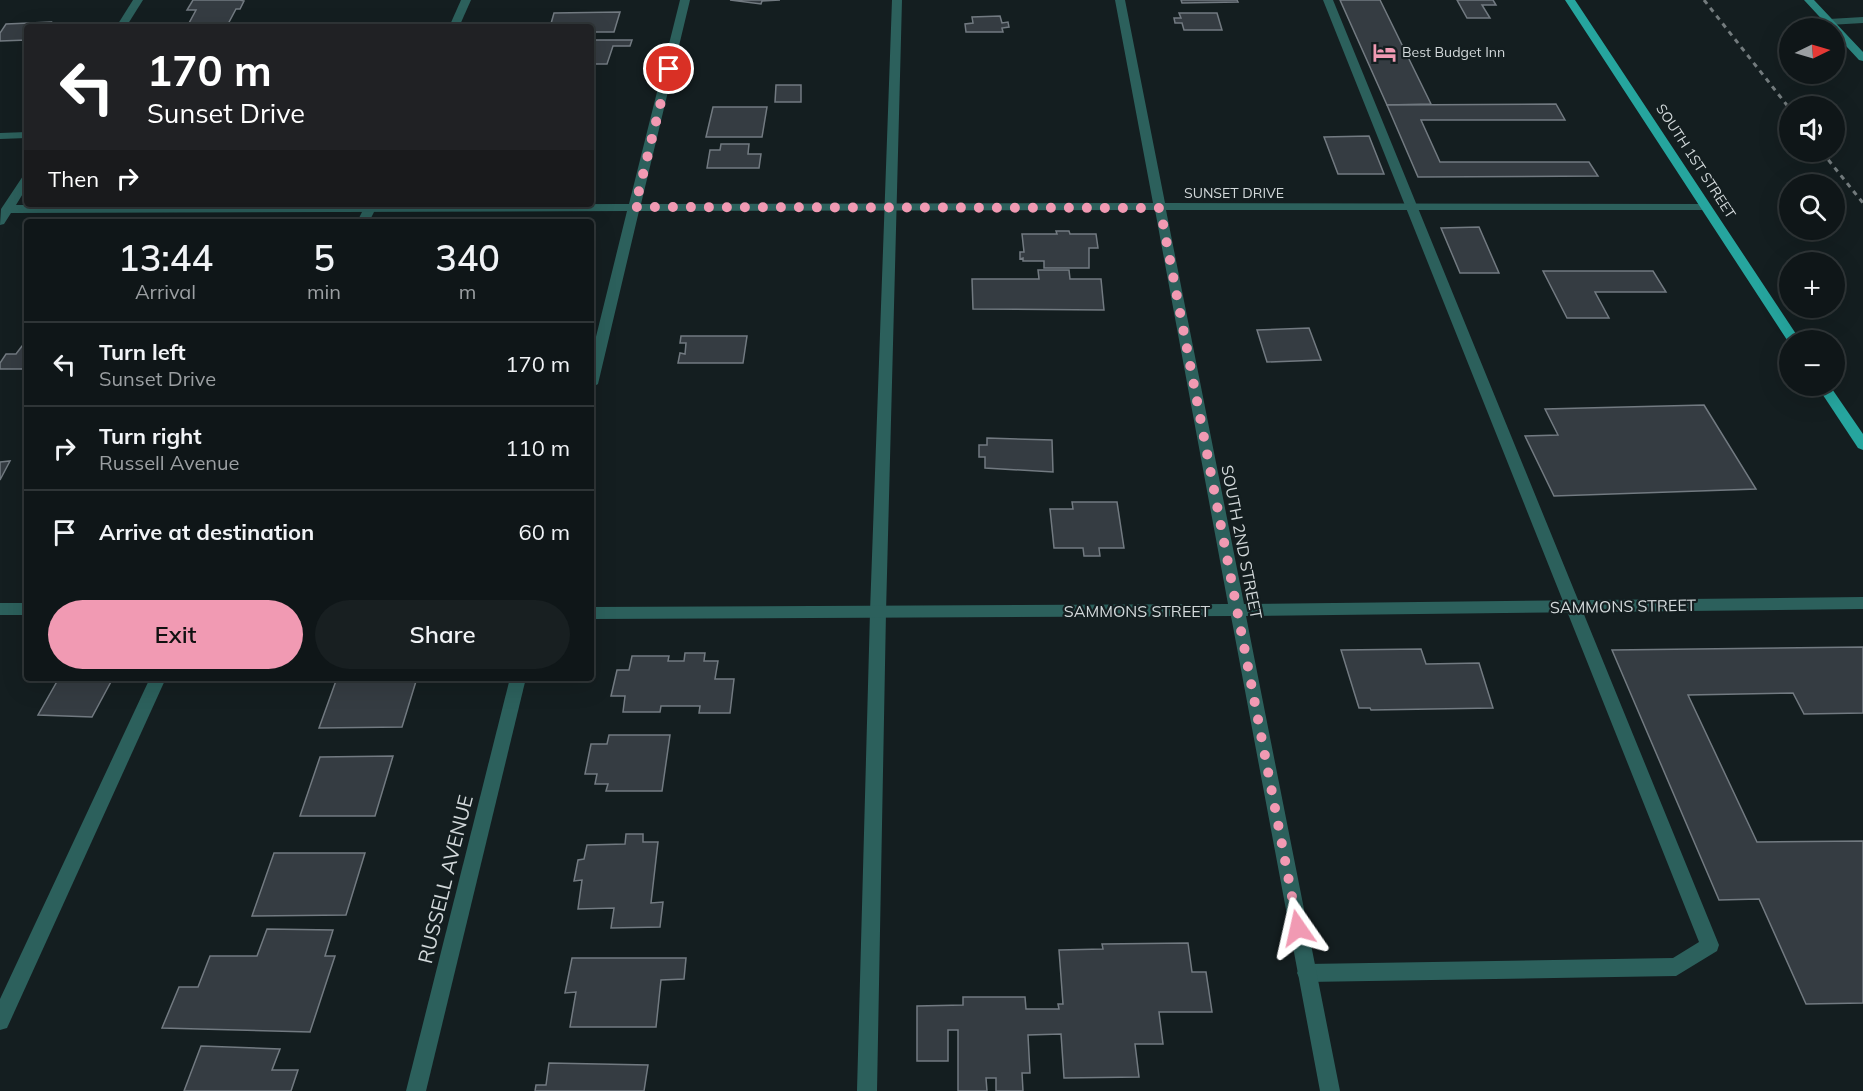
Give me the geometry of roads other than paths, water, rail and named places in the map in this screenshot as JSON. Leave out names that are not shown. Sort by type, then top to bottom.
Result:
[{"type":"main road","name":"SOUTH 1ST STREET","points":[[1570,0],[1787,330]]},
{"type":"main road","points":[[1809,0],[1825,18]]},
{"type":"main road","points":[[1845,39],[1863,58]]},
{"type":"main road","points":[[1831,396],[1863,445]]},
{"type":"street","points":[[123,24],[138,0]]},
{"type":"street","points":[[455,24],[466,0]]},
{"type":"street","points":[[594,372],[685,0]]},
{"type":"street","points":[[867,1091],[878,612],[897,0]]},
{"type":"street","name":"SOUTH 2ND STREET","points":[[1120,0],[1330,1091]]},
{"type":"street","points":[[1307,973],[1676,967],[1710,945],[1328,0]]},
{"type":"street","points":[[1845,21],[1863,20]]},
{"type":"street","points":[[0,136],[24,135]]},
{"type":"street","points":[[0,221],[24,183]]},
{"type":"street","name":"SUNSET DRIVE","points":[[594,207],[1705,206]]},
{"type":"street","name":"SUNSET DRIVE","points":[[7,210],[280,207]]},
{"type":"street","name":"SAMMONS STREET","points":[[594,614],[1863,603]]},
{"type":"street","points":[[0,609],[24,609]]},
{"type":"street","points":[[0,1021],[157,681]]},
{"type":"street","name":"RUSSELL AVENUE","points":[[416,1091],[517,681]]},
{"type":"railway","points":[[1704,0],[1780,96]]},
{"type":"railway","points":[[1830,162],[1863,203]]},
{"type":"place","name":"Best Budget Inn","points":[[1384,52]]}]
